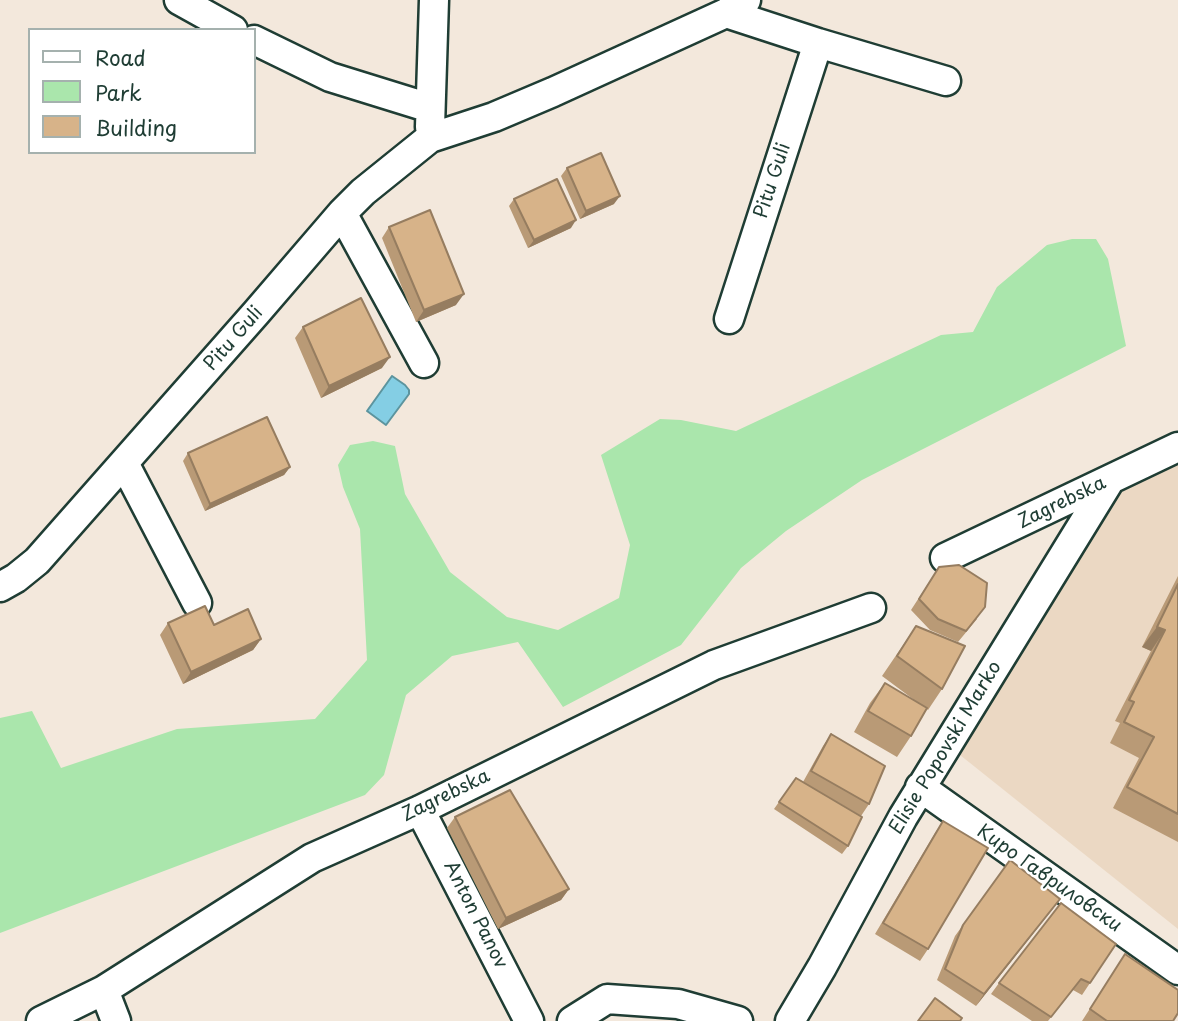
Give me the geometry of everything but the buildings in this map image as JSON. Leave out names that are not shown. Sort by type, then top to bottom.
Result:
[{"type":"street","points":[[179,0],[229,28]]},
{"type":"street","points":[[430,138],[434,0]]},
{"type":"street","name":"Pitu Guli","points":[[0,587],[37,561],[342,213],[363,192],[430,138],[506,113],[736,6],[818,43],[946,81]]},
{"type":"street","points":[[256,41],[330,77],[430,108]]},
{"type":"street","name":"Pitu Guli","points":[[729,319],[818,43]]},
{"type":"street","points":[[342,213],[424,363]]},
{"type":"street","name":"Zagrebska","points":[[946,558],[1178,447]]},
{"type":"street","points":[[124,463],[197,603]]},
{"type":"street","name":"Elisie Popovski Marko","points":[[790,1021],[920,788],[1110,480]]},
{"type":"street","name":"Zagrebska","points":[[41,1021],[104,990],[312,858],[420,810],[714,666],[871,608]]},
{"type":"street","name":"Киро Гавриловски","points":[[920,788],[1178,970]]},
{"type":"street","name":"Anton Panov","points":[[420,810],[529,1021]]},
{"type":"street","points":[[104,990],[116,1021]]},
{"type":"street","points":[[572,1021],[607,999],[678,1004],[738,1021]]},
{"type":"shaded area","points":[[1178,457],[1178,929],[955,751],[1107,491]]},
{"type":"green space","points":[[1072,239],[1096,239],[1108,259],[1126,346],[862,480],[786,531],[741,568],[681,645],[563,707],[518,642],[452,656],[406,695],[384,775],[365,795],[0,933],[0,718],[32,711],[61,768],[177,729],[315,719],[367,660],[360,529],[343,487],[338,465],[350,445],[373,441],[395,446],[405,494],[450,572],[507,617],[558,630],[619,598],[630,545],[601,455],[660,419],[681,420],[736,431],[941,335],[973,332],[997,287],[1047,245]]},
{"type":"water","points":[[392,376],[405,385],[409,394],[386,425],[367,411]]}]
